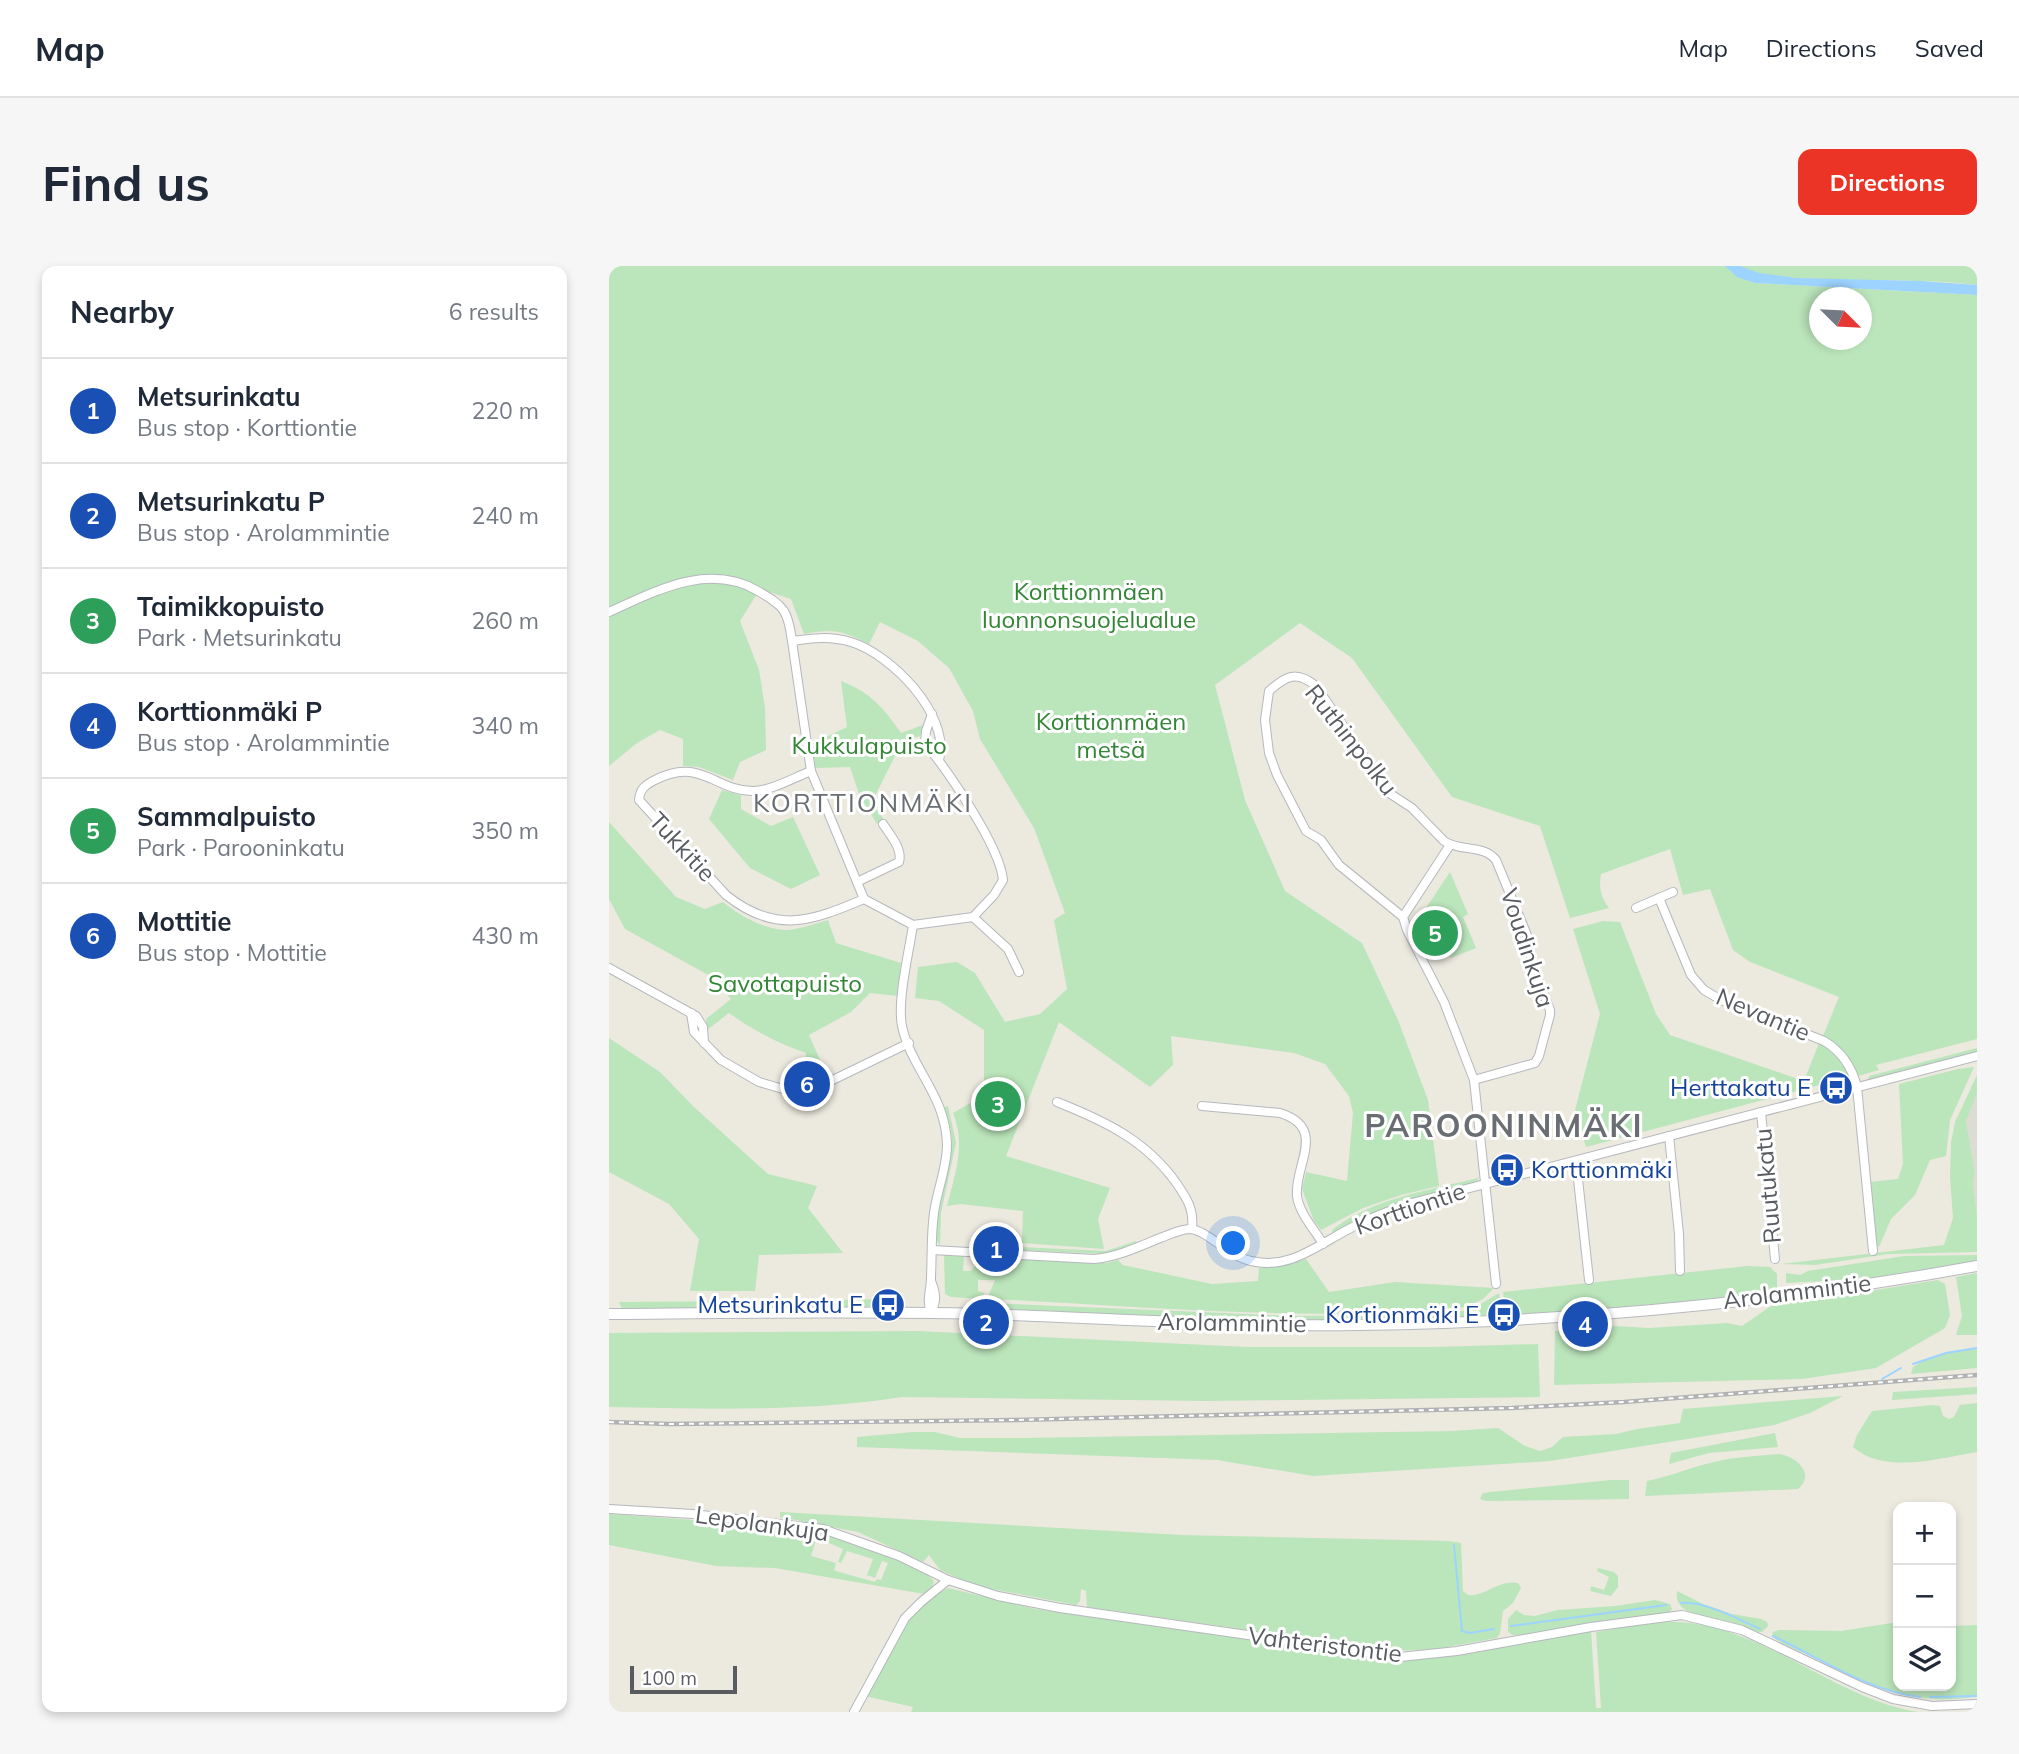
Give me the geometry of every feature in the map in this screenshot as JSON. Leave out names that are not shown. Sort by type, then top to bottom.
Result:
[{"type":"street","points":[[609,612],[686,581],[728,579],[746,584],[783,608],[788,615],[811,771],[865,899],[913,925],[973,917],[998,890],[1003,880],[1002,872],[982,829],[939,760],[925,743],[932,714]]},
{"type":"street","points":[[792,641],[819,637],[858,645],[882,659],[904,677],[932,714],[940,743],[939,760]]},
{"type":"street","name":"Ruthinpolku","points":[[1403,917],[1339,864],[1321,840],[1306,831],[1277,775],[1269,753],[1265,720],[1269,691],[1289,676],[1309,681],[1316,686],[1389,793],[1412,808],[1450,845]]},
{"type":"street","name":"Tukkitie","points":[[811,771],[773,787],[754,791],[737,788],[694,772],[669,773],[647,784],[641,791],[639,800],[726,895],[743,907],[769,917],[799,922],[865,899]]},
{"type":"street","points":[[857,882],[899,862],[899,851],[883,824]]},
{"type":"street","points":[[1450,845],[1403,917],[1444,1002],[1474,1080],[1496,1284]]},
{"type":"street","name":"Voudinkuja","points":[[1450,845],[1485,851],[1496,860],[1529,940],[1531,961],[1551,1010],[1535,1063],[1474,1080]]},
{"type":"street","points":[[1636,908],[1673,892]]},
{"type":"street","name":"Nevantie","points":[[1659,898],[1691,975],[1697,983],[1721,1000],[1833,1046],[1846,1062],[1857,1087]]},
{"type":"street","points":[[973,917],[1008,949],[1019,972]]},
{"type":"street","points":[[913,925],[901,1013],[902,1025],[940,1106],[947,1153],[933,1214],[931,1281],[927,1302],[930,1313]]},
{"type":"street","points":[[609,968],[691,1013],[701,1021],[703,1043],[721,1060],[746,1076],[772,1087],[805,1092],[909,1043]]},
{"type":"street","name":"Korttiontie","points":[[1192,1229],[1205,1234],[1230,1254],[1261,1263],[1292,1259],[1357,1224],[1384,1213],[1977,1056]]},
{"type":"street","points":[[1857,1087],[1873,1251]]},
{"type":"street","points":[[932,1250],[1101,1258],[1118,1255],[1175,1232],[1192,1229],[1191,1205],[1154,1156],[1111,1125],[1057,1102]]},
{"type":"street","points":[[1202,1107],[1280,1113],[1288,1115],[1299,1124],[1307,1143],[1297,1199],[1323,1244]]},
{"type":"street","name":"Ruutukatu","points":[[1761,1112],[1775,1259]]},
{"type":"street","points":[[1669,1136],[1680,1271]]},
{"type":"street","points":[[1576,1161],[1589,1280]]},
{"type":"street","name":"Arolammintie","points":[[609,1314],[930,1313],[1294,1325],[1504,1320],[1634,1312],[1725,1302],[1977,1266]]},
{"type":"street","name":"Lepolankuja","points":[[609,1509],[721,1517],[823,1529],[878,1548],[948,1580]]},
{"type":"street","points":[[854,1712],[905,1618],[948,1580]]},
{"type":"street","name":"Vahteristontie","points":[[948,1580],[998,1596],[1060,1608],[1400,1657],[1457,1651],[1591,1627],[1680,1615],[1742,1630],[1862,1688],[1892,1699],[1932,1706],[1977,1704]]},
{"type":"shaded area","points":[[1977,1084],[1977,1216],[1973,1182],[1975,1173],[1966,1121]]},
{"type":"green space","points":[[609,266],[1725,266],[1755,283],[1829,287],[1809,287],[1809,350],[1872,350],[1872,289],[1977,295],[1977,1039],[1876,1065],[1879,1070],[1858,1076],[1839,1047],[1823,1036],[1839,997],[1750,962],[1733,950],[1710,889],[1683,895],[1670,849],[1601,874],[1601,892],[1609,908],[1570,918],[1540,826],[1452,797],[1352,658],[1300,623],[1215,685],[1245,800],[1285,891],[1362,943],[1398,1020],[1428,1100],[1439,1186],[1363,1208],[1321,1230],[1314,1221],[1302,1189],[1306,1172],[1347,1181],[1353,1113],[1349,1096],[1325,1064],[1294,1053],[1171,1036],[1173,1065],[1150,1087],[1059,1022],[1006,1156],[1110,1188],[1098,1219],[1104,1249],[1022,1243],[1023,1211],[961,1204],[947,1206],[959,1148],[953,1113],[984,1095],[984,1030],[939,1001],[915,998],[918,967],[957,962],[975,973],[1005,1022],[1040,1014],[1067,989],[1054,920],[1065,913],[1034,828],[980,739],[973,711],[949,668],[918,641],[880,622],[869,644],[838,632],[804,634],[791,599],[760,589],[740,621],[759,670],[765,708],[766,750],[740,762],[733,780],[699,767],[683,766],[683,739],[660,730],[637,743],[609,766]]},
{"type":"green space","points":[[1740,266],[1977,266],[1977,285],[1932,281],[1798,278],[1754,272]]},
{"type":"green space","name":"Kukkulapuisto","points":[[841,681],[876,702],[901,733],[923,725],[920,736],[902,742],[872,802],[884,820],[877,824],[859,794],[850,767],[815,768],[811,744],[847,727]]},
{"type":"green space","points":[[722,790],[741,795],[741,809],[771,826],[793,817],[820,875],[791,889],[750,868],[709,819]]},
{"type":"green space","name":"Savottapuisto","points":[[609,822],[676,897],[705,909],[723,902],[747,918],[776,929],[795,929],[828,920],[836,943],[901,963],[898,996],[870,993],[851,1012],[809,1035],[828,1078],[804,1086],[806,1053],[766,1036],[729,1013],[707,1030],[706,1019],[731,999],[712,977],[625,929],[609,899]]},
{"type":"green space","points":[[1450,872],[1468,914],[1463,917],[1476,948],[1451,958],[1442,942],[1435,945],[1418,920]]},
{"type":"green space","points":[[1603,921],[1620,922],[1656,1014],[1670,1035],[1804,1081],[1819,1043],[1837,1057],[1850,1077],[1586,1147],[1575,1110],[1600,1014],[1573,929]]},
{"type":"green space","points":[[609,1038],[660,1072],[694,1107],[768,1174],[817,1186],[808,1208],[843,1253],[759,1255],[755,1291],[690,1291],[699,1239],[669,1204],[609,1172]]},
{"type":"green space","points":[[1977,1048],[1977,1052],[1868,1080],[1869,1076]]},
{"type":"green space","points":[[1974,1067],[1950,1120],[1946,1156],[1930,1160],[1915,1195],[1891,1219],[1879,1247],[1876,1244],[1871,1182],[1898,1179],[1903,1164],[1899,1084]]},
{"type":"green space","points":[[1977,1075],[1977,1093],[1966,1121],[1975,1173],[1973,1182],[1977,1252],[1888,1254],[1815,1265],[1781,1264],[1944,1245],[1953,1218],[1951,1142],[1955,1122]]},
{"type":"green space","points":[[948,1106],[956,1143],[941,1213],[940,1246],[935,1224],[952,1144],[944,1107]]},
{"type":"green space","points":[[1478,1178],[1473,1183],[1396,1204],[1333,1233],[1332,1230],[1348,1219],[1383,1203]]},
{"type":"green space","points":[[1136,1241],[1137,1243],[1105,1254],[1020,1250],[1020,1247],[1106,1251]]},
{"type":"green space","points":[[944,1254],[964,1256],[963,1271],[971,1271],[976,1265],[976,1256],[1095,1263],[1118,1260],[1123,1265],[1212,1284],[1258,1281],[1259,1268],[1306,1259],[1329,1292],[1395,1282],[1494,1288],[1483,1299],[1467,1307],[1407,1312],[1228,1312],[990,1299],[988,1297],[995,1280],[978,1280],[978,1291],[984,1293],[982,1299],[951,1297],[945,1294]]},
{"type":"green space","points":[[1977,1255],[1977,1262],[1862,1280],[1848,1276],[1841,1280],[1786,1283],[1786,1273],[1800,1275],[1808,1271],[1904,1256]]},
{"type":"green space","points":[[1748,1266],[1770,1267],[1777,1274],[1777,1288],[1764,1293],[1677,1304],[1527,1314],[1506,1312],[1503,1292]]},
{"type":"green space","points":[[1977,1273],[1977,1335],[1956,1335],[1962,1316],[1956,1277]]},
{"type":"green space","points":[[1938,1280],[1945,1284],[1950,1315],[1945,1328],[1876,1368],[1802,1379],[1554,1385],[1555,1331],[1596,1331],[1615,1326],[1649,1328],[1727,1323],[1742,1326],[1774,1304]]},
{"type":"green space","points":[[1499,1293],[1502,1312],[1473,1317],[1293,1321],[988,1310],[988,1303],[1294,1316],[1404,1315],[1464,1311]]},
{"type":"green space","points":[[886,1299],[887,1304],[858,1308],[766,1309],[764,1301]]},
{"type":"green space","points":[[757,1301],[754,1309],[622,1309],[619,1302]]},
{"type":"green space","points":[[918,1331],[1246,1347],[1538,1344],[1540,1397],[1204,1401],[902,1397],[793,1407],[609,1407],[609,1333]]},
{"type":"green space","points":[[1977,1349],[1977,1368],[1911,1374],[1913,1367],[1927,1359]]},
{"type":"green space","points":[[1977,1387],[1977,1394],[1892,1400],[1893,1392]]},
{"type":"green space","points":[[1843,1396],[1810,1413],[1774,1425],[1550,1461],[1313,1476],[1217,1460],[857,1447],[857,1437],[913,1432],[935,1432],[960,1438],[1024,1438],[1498,1428],[1525,1446],[1540,1451],[1552,1447],[1563,1437],[1616,1434],[1680,1423],[1683,1409]]},
{"type":"green space","points":[[1977,1403],[1977,1452],[1930,1460],[1896,1462],[1866,1456],[1853,1447],[1872,1411],[1933,1405],[1940,1406],[1943,1416],[1949,1419],[1954,1417],[1960,1405]]},
{"type":"green space","points":[[1775,1433],[1778,1447],[1709,1453],[1669,1464],[1671,1453]]},
{"type":"green space","points":[[1779,1454],[1792,1458],[1802,1467],[1805,1477],[1798,1489],[1645,1496],[1647,1481],[1724,1460]]},
{"type":"green space","points":[[1629,1480],[1629,1499],[1480,1499],[1483,1493]]},
{"type":"green space","points":[[780,1512],[1182,1535],[1449,1541],[1461,1543],[1463,1591],[1468,1595],[1511,1582],[1518,1583],[1521,1588],[1513,1603],[1503,1611],[1497,1638],[1435,1649],[1395,1651],[1087,1607],[1086,1591],[1081,1589],[1080,1601],[1076,1605],[992,1589],[940,1570],[929,1555],[923,1562],[858,1532],[780,1517]]},
{"type":"green space","points":[[609,1514],[694,1520],[821,1535],[821,1540],[816,1540],[811,1556],[836,1563],[836,1571],[875,1582],[877,1579],[881,1580],[888,1563],[882,1561],[875,1578],[867,1575],[873,1559],[847,1551],[841,1563],[838,1562],[843,1549],[829,1543],[830,1536],[903,1562],[929,1576],[934,1582],[924,1594],[775,1568],[716,1566],[609,1545]]},
{"type":"green space","points":[[1598,1568],[1614,1572],[1618,1576],[1618,1587],[1611,1596],[1590,1591],[1591,1586],[1604,1590],[1609,1577],[1597,1571]]},
{"type":"green space","points":[[948,1588],[1036,1609],[1397,1660],[1426,1658],[1591,1630],[1596,1708],[1601,1708],[1596,1632],[1655,1623],[1691,1623],[1721,1629],[1750,1640],[1860,1694],[1888,1705],[1918,1712],[911,1712],[913,1707],[865,1696],[897,1634],[918,1609]]},
{"type":"green space","points":[[1677,1591],[1705,1605],[1732,1614],[1761,1619],[1767,1622],[1768,1626],[1758,1632],[1693,1614],[1680,1606]]},
{"type":"green space","points":[[1655,1600],[1670,1604],[1672,1609],[1669,1613],[1522,1635],[1512,1635],[1508,1631],[1508,1619],[1516,1610],[1524,1615],[1535,1616],[1558,1610]]},
{"type":"green space","points":[[1893,1623],[1893,1691],[1956,1691],[1956,1626],[1977,1625],[1977,1696],[1932,1699],[1891,1691],[1785,1645],[1772,1636],[1773,1632],[1779,1630],[1841,1631]]},
{"type":"water","points":[[1725,266],[1740,266],[1759,273],[1797,278],[1977,285],[1977,295],[1872,289],[1872,287],[1755,283],[1737,277]]},
{"type":"waterway","points":[[1913,1364],[1946,1353],[1977,1348]]},
{"type":"waterway","points":[[1882,1379],[1901,1368]]},
{"type":"waterway","points":[[1454,1545],[1462,1631],[1470,1633],[1494,1629]]},
{"type":"waterway","points":[[1681,1603],[1710,1608],[1760,1629]]},
{"type":"waterway","points":[[1511,1626],[1666,1605]]},
{"type":"waterway","points":[[1773,1636],[1863,1681],[1901,1694],[1920,1697]]},
{"type":"waterway","points":[[1930,1697],[1977,1696]]},
{"type":"railway","points":[[609,1422],[669,1424],[1017,1420],[1512,1408],[1977,1375]]},
{"type":"place","name":"Sammalpuisto","points":[[1435,933]]},
{"type":"place","name":"Mottitie","points":[[807,1084]]},
{"type":"place","name":"Herttakatu E","points":[[1836,1088]]},
{"type":"place","name":"Taimikkopuisto","points":[[998,1104]]},
{"type":"place","name":"Korttionmäki","points":[[1507,1170]]},
{"type":"place","name":"Metsurinkatu","points":[[996,1249]]},
{"type":"place","name":"Metsurinkatu E","points":[[888,1305]]},
{"type":"place","name":"Kortionmäki E","points":[[1504,1315]]},
{"type":"place","name":"Metsurinkatu P","points":[[986,1322]]},
{"type":"place","name":"Korttionmäki P","points":[[1585,1324]]},
{"type":"district","name":"KORTTIONMÄKI","points":[[863,803]]},
{"type":"district","name":"PAROONINMÄKI","points":[[1504,1126]]},
{"type":"park label","name":"Korttionmäen luonnonsuojelualue","points":[[1089,606]]},
{"type":"park label","name":"Korttionmäen metsä","points":[[1111,736]]}]
